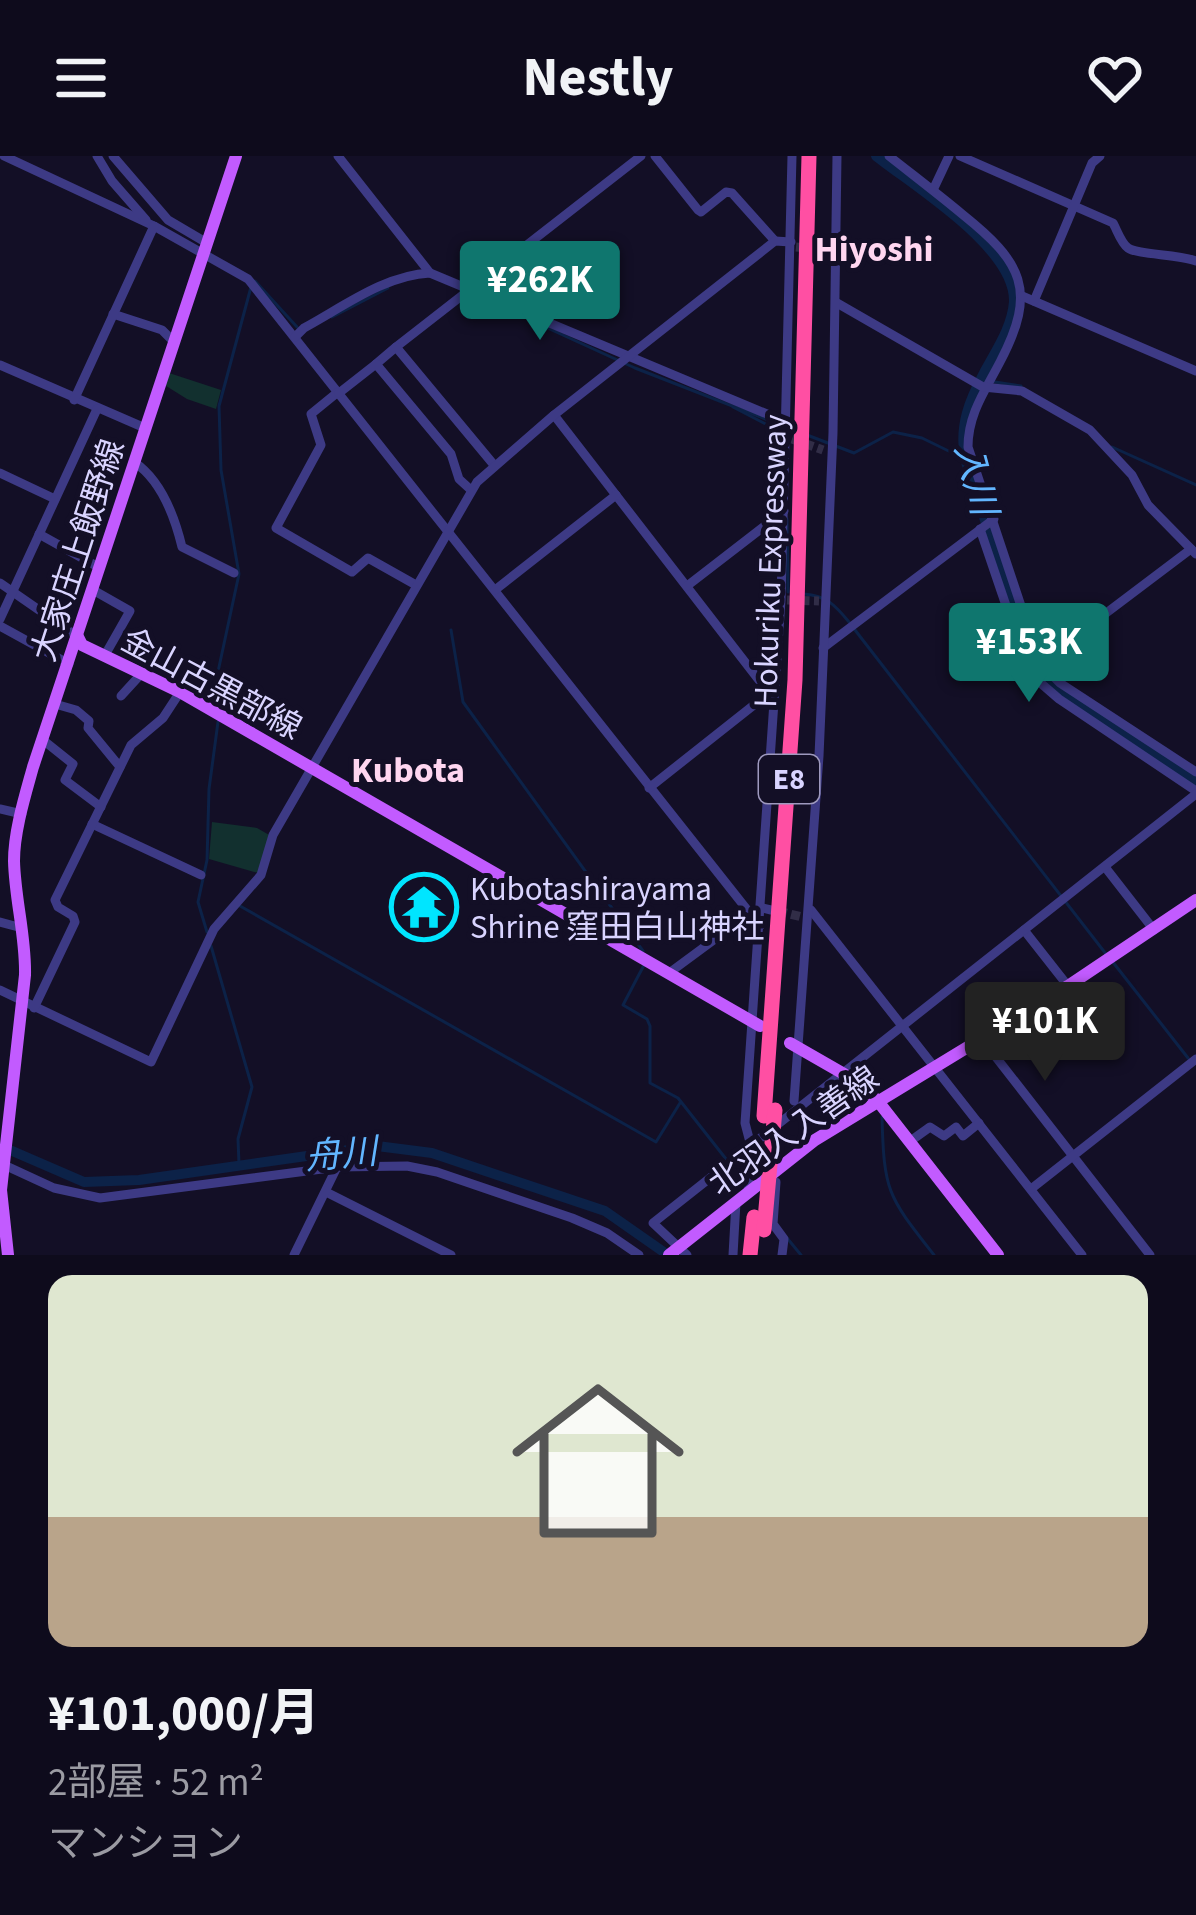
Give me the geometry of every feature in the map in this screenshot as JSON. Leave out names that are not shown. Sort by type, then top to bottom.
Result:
[{"type":"highway","name":"Hokuriku Expressway","points":[[809,156],[809,440]]},
{"type":"highway","name":"Hokuriku Expressway","points":[[761,1255],[759,1224],[770,1113],[809,440],[819,156]]},
{"type":"highway","name":"Hokuriku Expressway","points":[[750,1255],[759,1224]]},
{"type":"main road","name":"大家庄上飯野線","points":[[8,1255],[2,1227],[4,1132],[28,1005],[14,859],[22,814],[236,156]]},
{"type":"main road","name":"金山古黒部線","points":[[78,637],[82,645],[180,692],[756,1024]]},
{"type":"main road","name":"北羽入入善線","points":[[678,1251],[776,1170],[877,1100],[1068,986],[1196,900]]},
{"type":"main road","points":[[795,1045],[877,1100],[998,1255]]},
{"type":"street","points":[[4,156],[206,247]]},
{"type":"street","points":[[97,156],[151,225]]},
{"type":"street","points":[[113,156],[168,220],[248,279],[760,926]]},
{"type":"street","points":[[338,156],[430,273]]},
{"type":"street","points":[[416,585],[368,558],[352,572],[276,528],[321,445],[311,414],[641,156]]},
{"type":"street","points":[[655,156],[701,212],[726,192],[732,193],[775,241],[792,245]]},
{"type":"street","points":[[786,422],[792,156]]},
{"type":"street","points":[[733,1255],[751,1146],[745,1124],[776,759],[772,691],[784,600],[784,512],[809,440],[836,303],[832,250],[837,156]]},
{"type":"street","points":[[889,156],[1008,253],[1018,273],[1022,296],[1014,336],[972,414],[968,447],[1040,663],[1060,683],[1196,772]]},
{"type":"street","points":[[933,190],[949,156]]},
{"type":"street","points":[[960,156],[1113,223],[1125,246],[1133,251],[1172,253],[1196,261]]},
{"type":"street","points":[[1034,301],[1092,163],[1100,156]]},
{"type":"street","points":[[74,400],[151,225]]},
{"type":"street","points":[[0,990],[151,1062],[214,929],[261,875],[273,835],[471,490],[554,415],[775,241]]},
{"type":"street","points":[[295,337],[381,286],[430,273],[786,422],[809,440],[824,648],[794,1101]]},
{"type":"street","points":[[1022,296],[1196,371]]},
{"type":"street","points":[[836,303],[970,381],[1022,391],[1090,430],[1132,475],[1148,506],[1194,551],[1040,663]]},
{"type":"street","points":[[113,314],[162,330],[174,342]]},
{"type":"street","points":[[396,347],[494,465]]},
{"type":"street","points":[[376,364],[451,454],[459,479],[471,490]]},
{"type":"street","points":[[0,365],[145,428]]},
{"type":"street","points":[[69,664],[0,621],[97,409]]},
{"type":"street","points":[[554,415],[772,691]]},
{"type":"street","points":[[134,462],[155,484],[177,525],[182,547],[234,572]]},
{"type":"street","points":[[0,473],[55,499]]},
{"type":"street","points":[[495,590],[616,495]]},
{"type":"street","points":[[687,586],[784,512]]},
{"type":"street","points":[[824,648],[994,519]]},
{"type":"street","points":[[678,1251],[653,1223],[1196,793],[1053,695],[1030,673],[980,529]]},
{"type":"street","points":[[39,534],[100,568]]},
{"type":"street","points":[[0,583],[78,637]]},
{"type":"street","points":[[93,590],[130,611],[105,655]]},
{"type":"street","points":[[122,696],[142,673]]},
{"type":"street","points":[[650,788],[772,691]]},
{"type":"street","points":[[28,1005],[75,922],[55,900],[131,745],[164,718],[180,692]]},
{"type":"street","points":[[55,704],[76,710],[89,721],[88,728],[120,767]]},
{"type":"street","points":[[43,740],[73,764],[65,780],[101,807]]},
{"type":"street","points":[[0,809],[22,814]]},
{"type":"street","points":[[92,824],[201,875]]},
{"type":"street","points":[[1105,867],[1154,929]]},
{"type":"street","points":[[0,874],[16,872]]},
{"type":"street","points":[[668,973],[749,914],[766,909]]},
{"type":"street","points":[[807,914],[903,1026],[1082,1255]]},
{"type":"street","points":[[0,922],[22,928]]},
{"type":"street","points":[[1024,930],[1068,986]]},
{"type":"street","points":[[981,1038],[1150,1255]]},
{"type":"street","points":[[1031,1189],[1196,1059]]},
{"type":"street","points":[[909,1142],[930,1126],[944,1136],[956,1127],[963,1136],[979,1123]]},
{"type":"street","points":[[2,1164],[54,1188],[100,1198],[386,1164],[437,1172],[572,1218],[607,1233],[639,1255]]},
{"type":"street","points":[[294,1255],[337,1167]]},
{"type":"street","points":[[776,1170],[773,1224],[784,1239],[782,1255]]},
{"type":"street","points":[[326,1192],[451,1255]]},
{"type":"green space","points":[[166,372],[221,390],[216,409],[163,384]]},
{"type":"green space","points":[[212,822],[257,828],[271,836],[258,873],[209,859]]},
{"type":"green space","points":[[435,877],[452,890],[443,919],[415,922],[412,903]]},
{"type":"waterway","name":"入川","points":[[876,156],[960,220],[999,261],[1010,281],[1014,302],[1010,320],[970,403],[963,447],[1030,658],[1053,688],[1196,782]]},
{"type":"waterway","points":[[255,281],[297,327]]},
{"type":"waterway","points":[[219,707],[216,681],[239,574],[221,470],[219,406],[251,287]]},
{"type":"waterway","points":[[332,317],[388,288]]},
{"type":"waterway","points":[[530,320],[635,368],[781,425]]},
{"type":"waterway","points":[[995,382],[1021,386]]},
{"type":"waterway","points":[[733,407],[781,432]]},
{"type":"waterway","points":[[807,435],[854,453],[893,432],[922,438],[965,459]]},
{"type":"waterway","points":[[1112,447],[1196,485]]},
{"type":"waterway","points":[[787,519],[788,592]]},
{"type":"waterway","points":[[804,594],[830,602],[849,622]]},
{"type":"waterway","points":[[451,630],[463,702],[643,951]]},
{"type":"waterway","points":[[855,630],[1106,954]]},
{"type":"waterway","points":[[207,932],[198,902],[207,860],[209,789],[218,722]]},
{"type":"waterway","points":[[240,906],[656,1142],[680,1103]]},
{"type":"waterway","points":[[211,946],[252,1087],[238,1139],[239,1164]]},
{"type":"waterway","points":[[1112,961],[1188,1058]]},
{"type":"waterway","points":[[644,965],[623,1005],[647,1019],[650,1026],[650,1083],[678,1098],[726,1159]]},
{"type":"waterway","points":[[882,1117],[887,1179],[898,1205],[934,1255]]},
{"type":"waterway","name":"舟川","points":[[3,1147],[84,1182],[139,1180],[377,1146],[432,1153],[605,1211],[668,1255]]},
{"type":"waterway","points":[[732,1167],[744,1183]]},
{"type":"waterway","points":[[787,1238],[801,1255]]},
{"type":"tunnel","points":[[796,247],[828,250]]},
{"type":"tunnel","points":[[792,439],[823,450]]},
{"type":"tunnel","points":[[787,600],[819,601]]},
{"type":"tunnel","points":[[779,760],[811,762]]},
{"type":"tunnel","points":[[778,911],[802,917]]},
{"type":"place","name":"Kubotashirayama Shrine 窪田白山神社","points":[[424,907]]},
{"type":"district","name":"Hiyoshi","points":[[874,248]]},
{"type":"district","name":"Kubota","points":[[408,769]]}]
